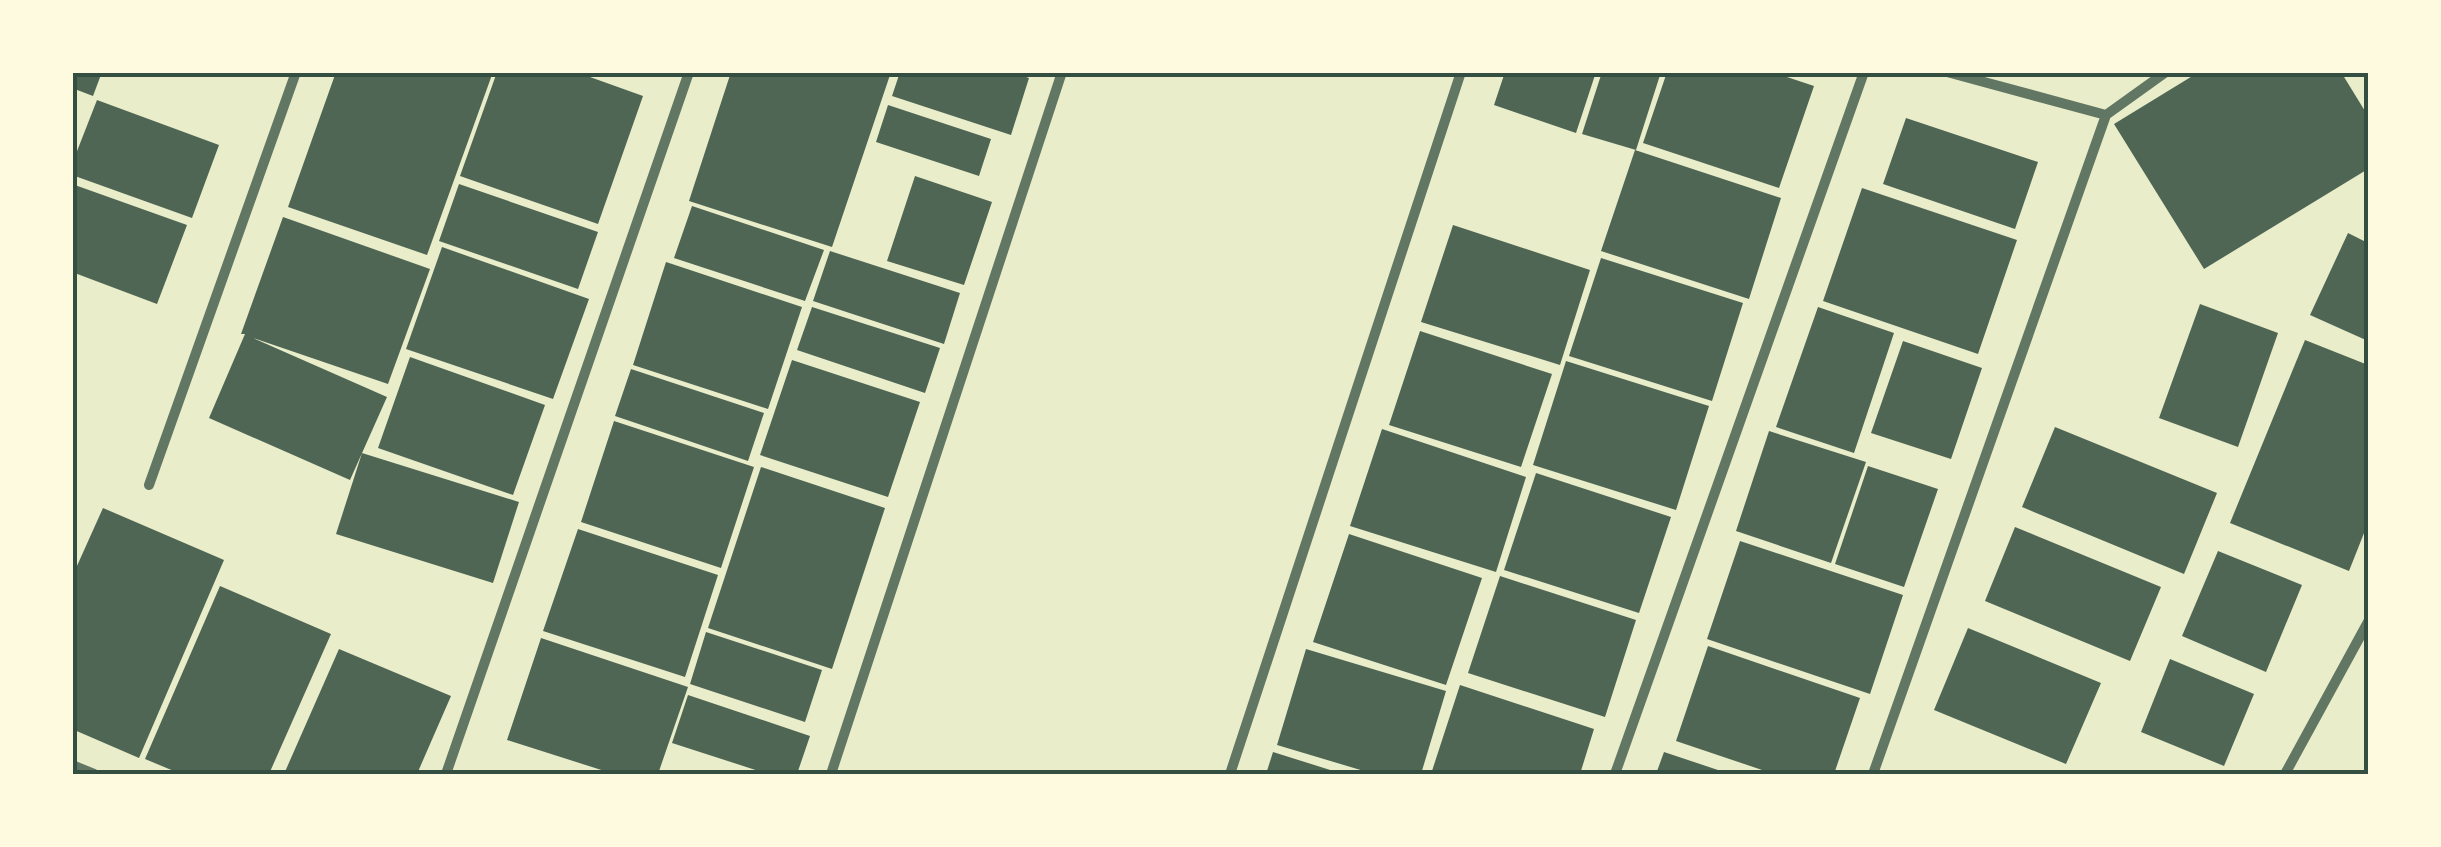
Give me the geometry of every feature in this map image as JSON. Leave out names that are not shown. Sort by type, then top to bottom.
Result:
[{"type":"street","points":[[149,485],[296,72]]},
{"type":"street","points":[[831,774],[1062,72]]},
{"type":"street","points":[[1230,774],[1461,72]]},
{"type":"street","points":[[1615,774],[1864,72]]},
{"type":"street","points":[[1947,72],[2106,115]]},
{"type":"street","points":[[1873,774],[2106,115],[2166,72]]},
{"type":"street","points":[[446,774],[685,73]]},
{"type":"street","points":[[2285,774],[2368,622]]},
{"type":"street","points":[[72,765],[94,774]]},
{"type":"building","points":[[72,72],[102,72],[93,96],[72,88]]},
{"type":"building","points":[[336,72],[493,72],[427,255],[288,207]]},
{"type":"building","points":[[497,72],[576,72],[643,96],[598,224],[460,176]]},
{"type":"building","points":[[731,72],[891,72],[832,247],[689,201]]},
{"type":"building","points":[[900,72],[1013,72],[1029,78],[1011,135],[892,96]]},
{"type":"building","points":[[1505,72],[1596,72],[1576,133],[1494,105]]},
{"type":"building","points":[[1602,72],[1661,72],[1636,150],[1582,134]]},
{"type":"building","points":[[1667,72],[1772,72],[1814,86],[1779,188],[1643,143]]},
{"type":"building","points":[[2199,72],[2341,72],[2368,116],[2368,169],[2204,269],[2114,124]]},
{"type":"building","points":[[97,100],[219,145],[192,218],[72,175],[72,164]]},
{"type":"building","points":[[888,105],[991,139],[979,176],[876,142]]},
{"type":"building","points":[[1906,118],[2038,162],[2015,229],[1883,184]]},
{"type":"building","points":[[1635,150],[1781,198],[1749,299],[1601,251]]},
{"type":"building","points":[[915,176],[992,202],[964,285],[887,261]]},
{"type":"building","points":[[72,184],[187,225],[157,304],[72,272]]},
{"type":"building","points":[[459,184],[598,232],[578,289],[439,241]]},
{"type":"building","points":[[1862,188],[2017,240],[1978,354],[1823,301]]},
{"type":"building","points":[[692,206],[824,250],[805,301],[674,258]]},
{"type":"building","points":[[283,217],[430,269],[388,384],[253,338],[387,397],[350,480],[209,418],[245,334],[241,334]]},
{"type":"building","points":[[1453,225],[1590,270],[1560,365],[1421,322]]},
{"type":"building","points":[[2348,233],[2368,243],[2368,341],[2310,315]]},
{"type":"building","points":[[442,247],[589,299],[553,399],[406,349]]},
{"type":"building","points":[[830,251],[960,293],[944,344],[813,301]]},
{"type":"building","points":[[1601,258],[1743,303],[1712,401],[1569,356]]},
{"type":"building","points":[[666,262],[802,307],[768,409],[633,365]]},
{"type":"building","points":[[2200,304],[2278,333],[2238,447],[2159,418]]},
{"type":"building","points":[[812,307],[940,348],[925,393],[797,350]]},
{"type":"building","points":[[1818,307],[1894,333],[1854,453],[1776,427]]},
{"type":"building","points":[[1420,331],[1552,374],[1521,467],[1389,425]]},
{"type":"building","points":[[2305,340],[2368,365],[2368,523],[2349,571],[2230,523]]},
{"type":"building","points":[[1903,341],[1982,368],[1951,459],[1871,433]]},
{"type":"building","points":[[410,357],[545,405],[513,495],[378,448]]},
{"type":"building","points":[[792,360],[920,402],[888,497],[760,455]]},
{"type":"building","points":[[1566,361],[1709,406],[1676,510],[1533,465]]},
{"type":"building","points":[[631,369],[764,413],[748,461],[615,416]]},
{"type":"building","points":[[614,421],[754,467],[721,568],[581,522]]},
{"type":"building","points":[[2055,427],[2217,493],[2184,574],[2022,507]]},
{"type":"building","points":[[1382,429],[1526,477],[1496,572],[1350,526]]},
{"type":"building","points":[[1769,431],[1866,462],[1831,563],[1736,531]]},
{"type":"building","points":[[362,453],[519,502],[493,583],[336,534]]},
{"type":"building","points":[[1868,466],[1938,489],[1904,587],[1835,564]]},
{"type":"building","points":[[761,467],[885,508],[832,669],[708,628]]},
{"type":"building","points":[[1536,473],[1671,517],[1639,613],[1504,570]]},
{"type":"building","points":[[103,508],[224,560],[139,758],[72,729],[72,577]]},
{"type":"building","points":[[2015,527],[2161,587],[2130,661],[1985,601]]},
{"type":"building","points":[[578,529],[718,575],[685,677],[543,631]]},
{"type":"building","points":[[1349,534],[1482,578],[1446,685],[1313,642]]},
{"type":"building","points":[[1740,541],[1903,595],[1870,694],[1707,639]]},
{"type":"building","points":[[2218,551],[2302,585],[2266,672],[2182,636]]},
{"type":"building","points":[[1500,576],[1636,620],[1605,717],[1468,673]]},
{"type":"building","points":[[220,586],[331,634],[269,774],[181,774],[145,759]]},
{"type":"building","points":[[1968,628],[2101,683],[2066,764],[1934,710]]},
{"type":"building","points":[[706,632],[822,670],[805,722],[690,684]]},
{"type":"building","points":[[541,638],[688,687],[658,774],[614,774],[507,740]]},
{"type":"building","points":[[1708,646],[1860,698],[1834,774],[1774,774],[1676,741]]},
{"type":"building","points":[[339,649],[451,696],[417,774],[284,774]]},
{"type":"building","points":[[1306,649],[1446,691],[1421,774],[1374,774],[1277,745]]},
{"type":"building","points":[[2170,659],[2254,694],[2224,766],[2141,732]]},
{"type":"building","points":[[1460,685],[1594,729],[1580,774],[1431,774]]},
{"type":"building","points":[[688,695],[810,736],[797,774],[768,774],[672,743]]},
{"type":"building","points":[[1273,752],[1343,774],[1266,774]]},
{"type":"building","points":[[1664,752],[1730,774],[1656,774]]}]
